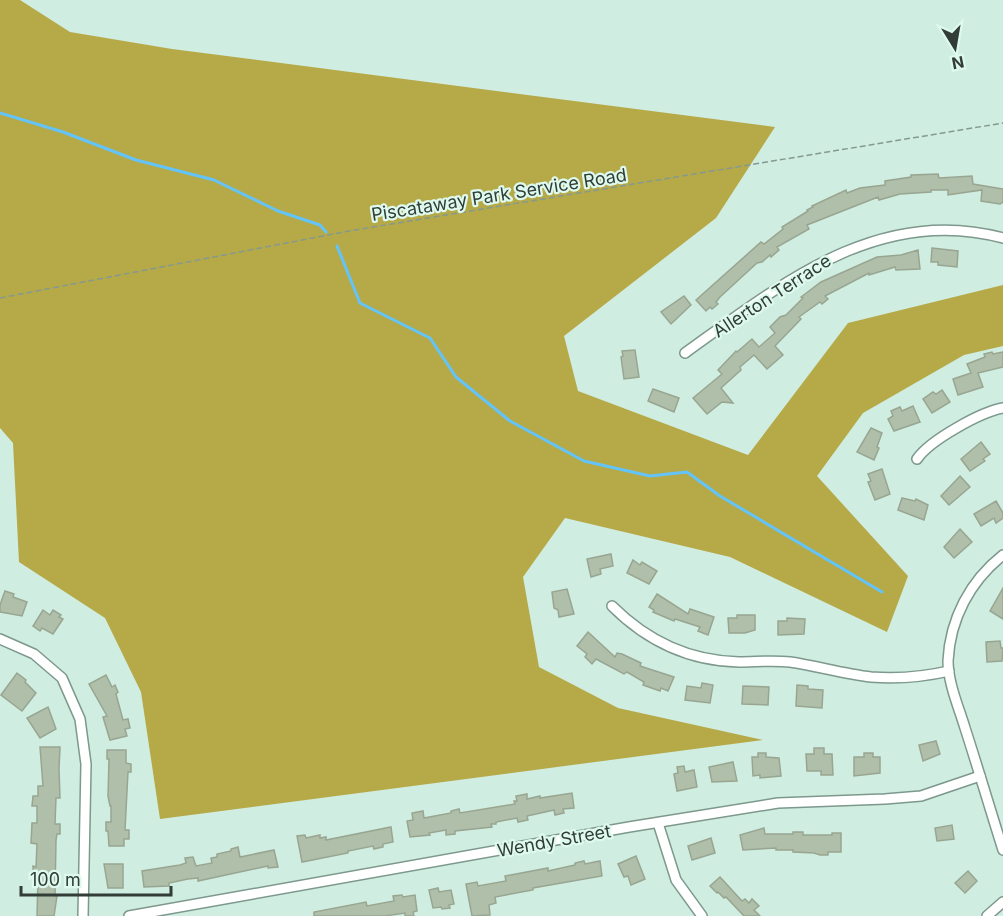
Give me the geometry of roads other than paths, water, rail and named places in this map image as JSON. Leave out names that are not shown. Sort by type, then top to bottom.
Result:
[{"type":"street","name":"Allerton Terrace","points":[[685,352],[789,281],[838,254],[867,243],[913,232],[939,231],[970,232],[1003,238]]},
{"type":"street","points":[[917,459],[924,451],[952,431],[986,412],[1003,408]]},
{"type":"street","points":[[1003,555],[973,585],[963,603],[950,649],[949,671],[1003,850]]},
{"type":"street","points":[[612,606],[627,621],[665,646],[712,660],[786,662],[846,673],[895,678],[912,678],[949,671]]},
{"type":"street","points":[[0,639],[34,654],[62,678],[80,719],[86,764],[82,916]]},
{"type":"street","name":"Wendy Street","points":[[129,916],[658,822],[778,803],[885,800],[921,796],[980,776]]},
{"type":"street","points":[[658,822],[676,880],[702,916]]},
{"type":"street","points":[[987,916],[1003,902]]},
{"type":"waterway","points":[[0,113],[63,132],[136,160],[214,180],[278,211],[320,225],[326,232]]},
{"type":"waterway","points":[[337,246],[360,303],[430,338],[456,377],[510,421],[584,461],[650,476],[687,472],[720,496],[882,592]]}]
